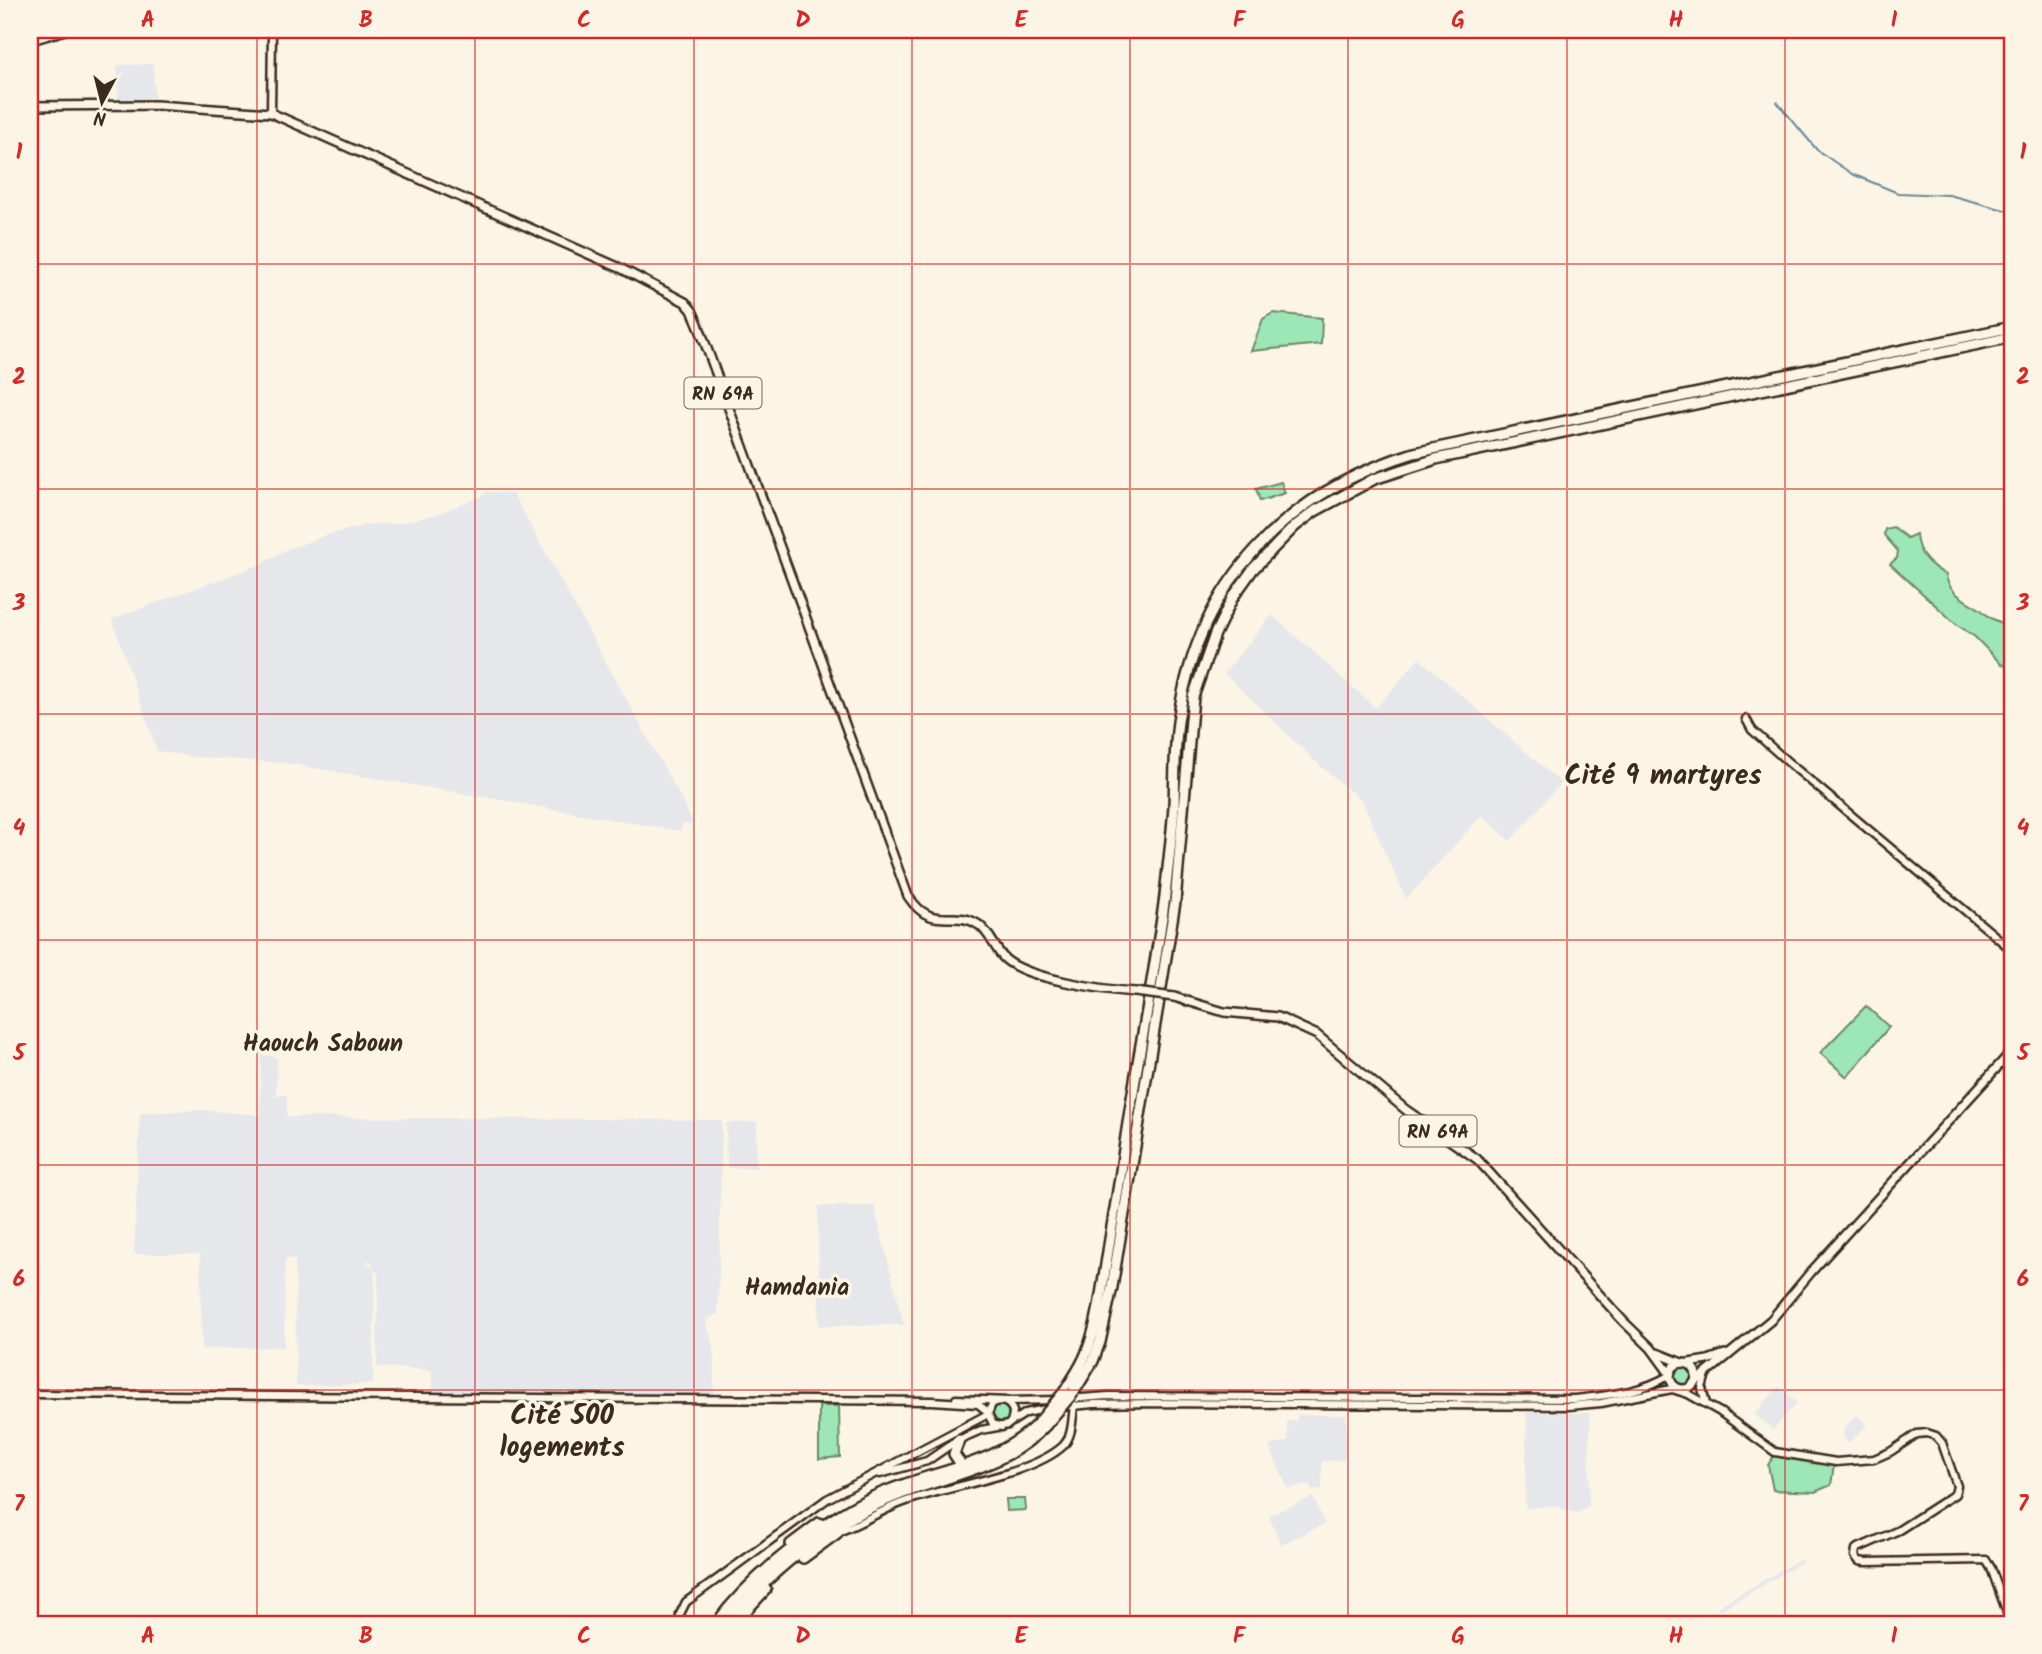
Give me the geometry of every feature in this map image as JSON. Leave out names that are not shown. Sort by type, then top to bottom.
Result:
[{"type":"highway","points":[[1070,1392],[1095,1328],[1112,1237],[1125,1138],[1164,902],[1173,820],[1177,727],[1185,684],[1194,653],[1212,611],[1254,551],[1292,515],[1332,486],[1355,474],[1414,453],[2012,327]]},
{"type":"highway","points":[[726,1624],[751,1595],[811,1544],[852,1517],[917,1488],[1000,1460],[1019,1449],[1070,1392],[1093,1361],[1100,1342],[1116,1265],[1175,902],[1193,697],[1219,624],[1233,597],[1265,555],[1294,527],[1333,500],[1374,479],[1436,459],[2012,337]]},
{"type":"highway","points":[[716,1624],[733,1602],[753,1583],[817,1531],[853,1507],[891,1489],[962,1466],[1010,1445],[1043,1423]]},
{"type":"highway","points":[[960,1440],[954,1454],[962,1466]]},
{"type":"highway","points":[[710,1624],[760,1570],[804,1533],[855,1501],[893,1484],[912,1482]]},
{"type":"highway","points":[[734,1624],[782,1574],[874,1505]]},
{"type":"main road","points":[[30,41],[67,30]]},
{"type":"main road","points":[[271,113],[272,30]]},
{"type":"main road","name":"RN 69A","points":[[30,106],[156,105],[271,113],[620,268],[685,302],[698,324],[908,896],[915,907],[925,915],[938,919],[970,921],[979,925],[1004,959],[1015,966],[1084,986],[1174,997],[1224,1012],[1278,1017],[1317,1035],[1406,1110],[1477,1158],[1610,1307],[1651,1348],[1670,1374]]},
{"type":"main road","points":[[1746,719],[1752,730],[1790,764],[2012,950]]},
{"type":"main road","points":[[862,1479],[923,1462],[981,1430],[1002,1427],[1035,1410],[1074,1405],[1154,1403],[1568,1406],[1619,1400],[1669,1388],[1687,1388],[1698,1382],[1771,1320],[1811,1272],[2012,1051]]},
{"type":"main road","name":"RN 69A","points":[[1651,1348],[1684,1363]]},
{"type":"main road","points":[[932,1401],[1108,1396],[1550,1400],[1629,1392],[1657,1384],[1670,1374],[1675,1366],[1712,1359],[1738,1348]]},
{"type":"main road","points":[[1684,1363],[1693,1367],[1705,1402],[1772,1451],[1825,1461],[1850,1462],[1874,1459],[1920,1432],[1936,1436],[1942,1443],[1952,1469],[1957,1486],[1955,1494],[1899,1530],[1856,1549],[1855,1556],[1859,1561],[1865,1562],[1986,1560],[1990,1564],[2011,1624]]},
{"type":"main road","points":[[1670,1374],[1674,1385],[1714,1409]]},
{"type":"main road","points":[[1669,1388],[1688,1394]]},
{"type":"main road","points":[[30,1394],[932,1401],[978,1405],[988,1413],[991,1422],[1002,1427]]},
{"type":"main road","points":[[679,1624],[682,1609],[691,1598],[810,1510],[862,1479],[973,1424],[988,1413],[992,1404],[1001,1401]]},
{"type":"main road","points":[[1001,1401],[1012,1408],[1013,1417],[1010,1423]]},
{"type":"main road","points":[[838,1532],[861,1524],[901,1503],[1014,1470],[1054,1453],[1069,1437],[1074,1405]]},
{"type":"shaded area","points":[[153,64],[155,98],[118,99],[117,65]]},
{"type":"shaded area","points":[[487,491],[513,494],[694,825],[682,824],[680,831],[285,763],[194,757],[157,751],[112,619],[262,564],[283,551],[327,535],[371,524],[395,524],[436,514],[481,497]]},
{"type":"shaded area","points":[[1272,615],[1376,708],[1419,658],[1561,783],[1510,841],[1482,815],[1406,899],[1362,801],[1315,761],[1224,673]]},
{"type":"shaded area","points":[[261,1055],[277,1057],[276,1095],[287,1095],[287,1117],[722,1120],[718,1314],[706,1320],[714,1350],[714,1396],[432,1393],[432,1370],[377,1367],[378,1275],[375,1269],[373,1384],[296,1386],[295,1259],[285,1259],[284,1347],[202,1349],[200,1254],[134,1254],[140,1113],[202,1110],[260,1115]]},
{"type":"shaded area","points":[[757,1122],[756,1168],[727,1168],[726,1123]]},
{"type":"shaded area","points":[[818,1206],[874,1206],[904,1325],[819,1326]]},
{"type":"shaded area","points":[[1779,1386],[1797,1403],[1773,1430],[1754,1414]]},
{"type":"shaded area","points":[[1527,1412],[1590,1413],[1589,1506],[1578,1513],[1553,1506],[1525,1508]]},
{"type":"shaded area","points":[[1297,1415],[1346,1415],[1346,1456],[1344,1460],[1322,1461],[1322,1489],[1312,1491],[1309,1484],[1288,1489],[1269,1446],[1288,1441],[1287,1421],[1297,1421]]},
{"type":"shaded area","points":[[1856,1415],[1868,1425],[1848,1443],[1843,1437],[1844,1429]]},
{"type":"shaded area","points":[[1313,1497],[1325,1524],[1281,1544],[1269,1517],[1271,1514]]},
{"type":"shaded area","points":[[1800,1559],[1802,1562],[1720,1610],[1717,1607]]},
{"type":"green space","points":[[1273,313],[1322,318],[1321,344],[1251,351],[1263,319]]},
{"type":"green space","points":[[1281,482],[1285,493],[1260,501],[1256,489]]},
{"type":"green space","points":[[1893,527],[1907,538],[1916,534],[1921,553],[1929,563],[1946,575],[1954,591],[1989,617],[2012,629],[2012,662],[2007,666],[2001,664],[1975,637],[1956,624],[1890,564],[1897,558],[1898,551],[1884,535],[1885,529]]},
{"type":"green space","points":[[1866,1006],[1889,1027],[1847,1077],[1820,1053]]},
{"type":"green space","points":[[1683,1366],[1690,1369],[1693,1376],[1690,1383],[1683,1386],[1676,1383],[1673,1376],[1676,1369]]},
{"type":"green space","points":[[997,1405],[1005,1405],[1010,1414],[1008,1421],[997,1423],[992,1418],[992,1410]]},
{"type":"green space","points":[[819,1406],[839,1406],[840,1457],[819,1459]]},
{"type":"green space","points":[[1775,1454],[1834,1465],[1831,1485],[1815,1492],[1773,1490],[1768,1465]]},
{"type":"green space","points":[[1006,1499],[1025,1499],[1026,1510],[1007,1511]]},
{"type":"waterway","points":[[1777,102],[1817,150],[1852,174],[1898,193],[1949,195],[2012,212]]},
{"type":"district","name":"Cité 9 martyres","points":[[1663,774]]},
{"type":"district","name":"Haouch Saboun","points":[[323,1043]]},
{"type":"district","name":"Hamdania","points":[[797,1287]]},
{"type":"district","name":"Cité 500 logements","points":[[562,1430]]}]
